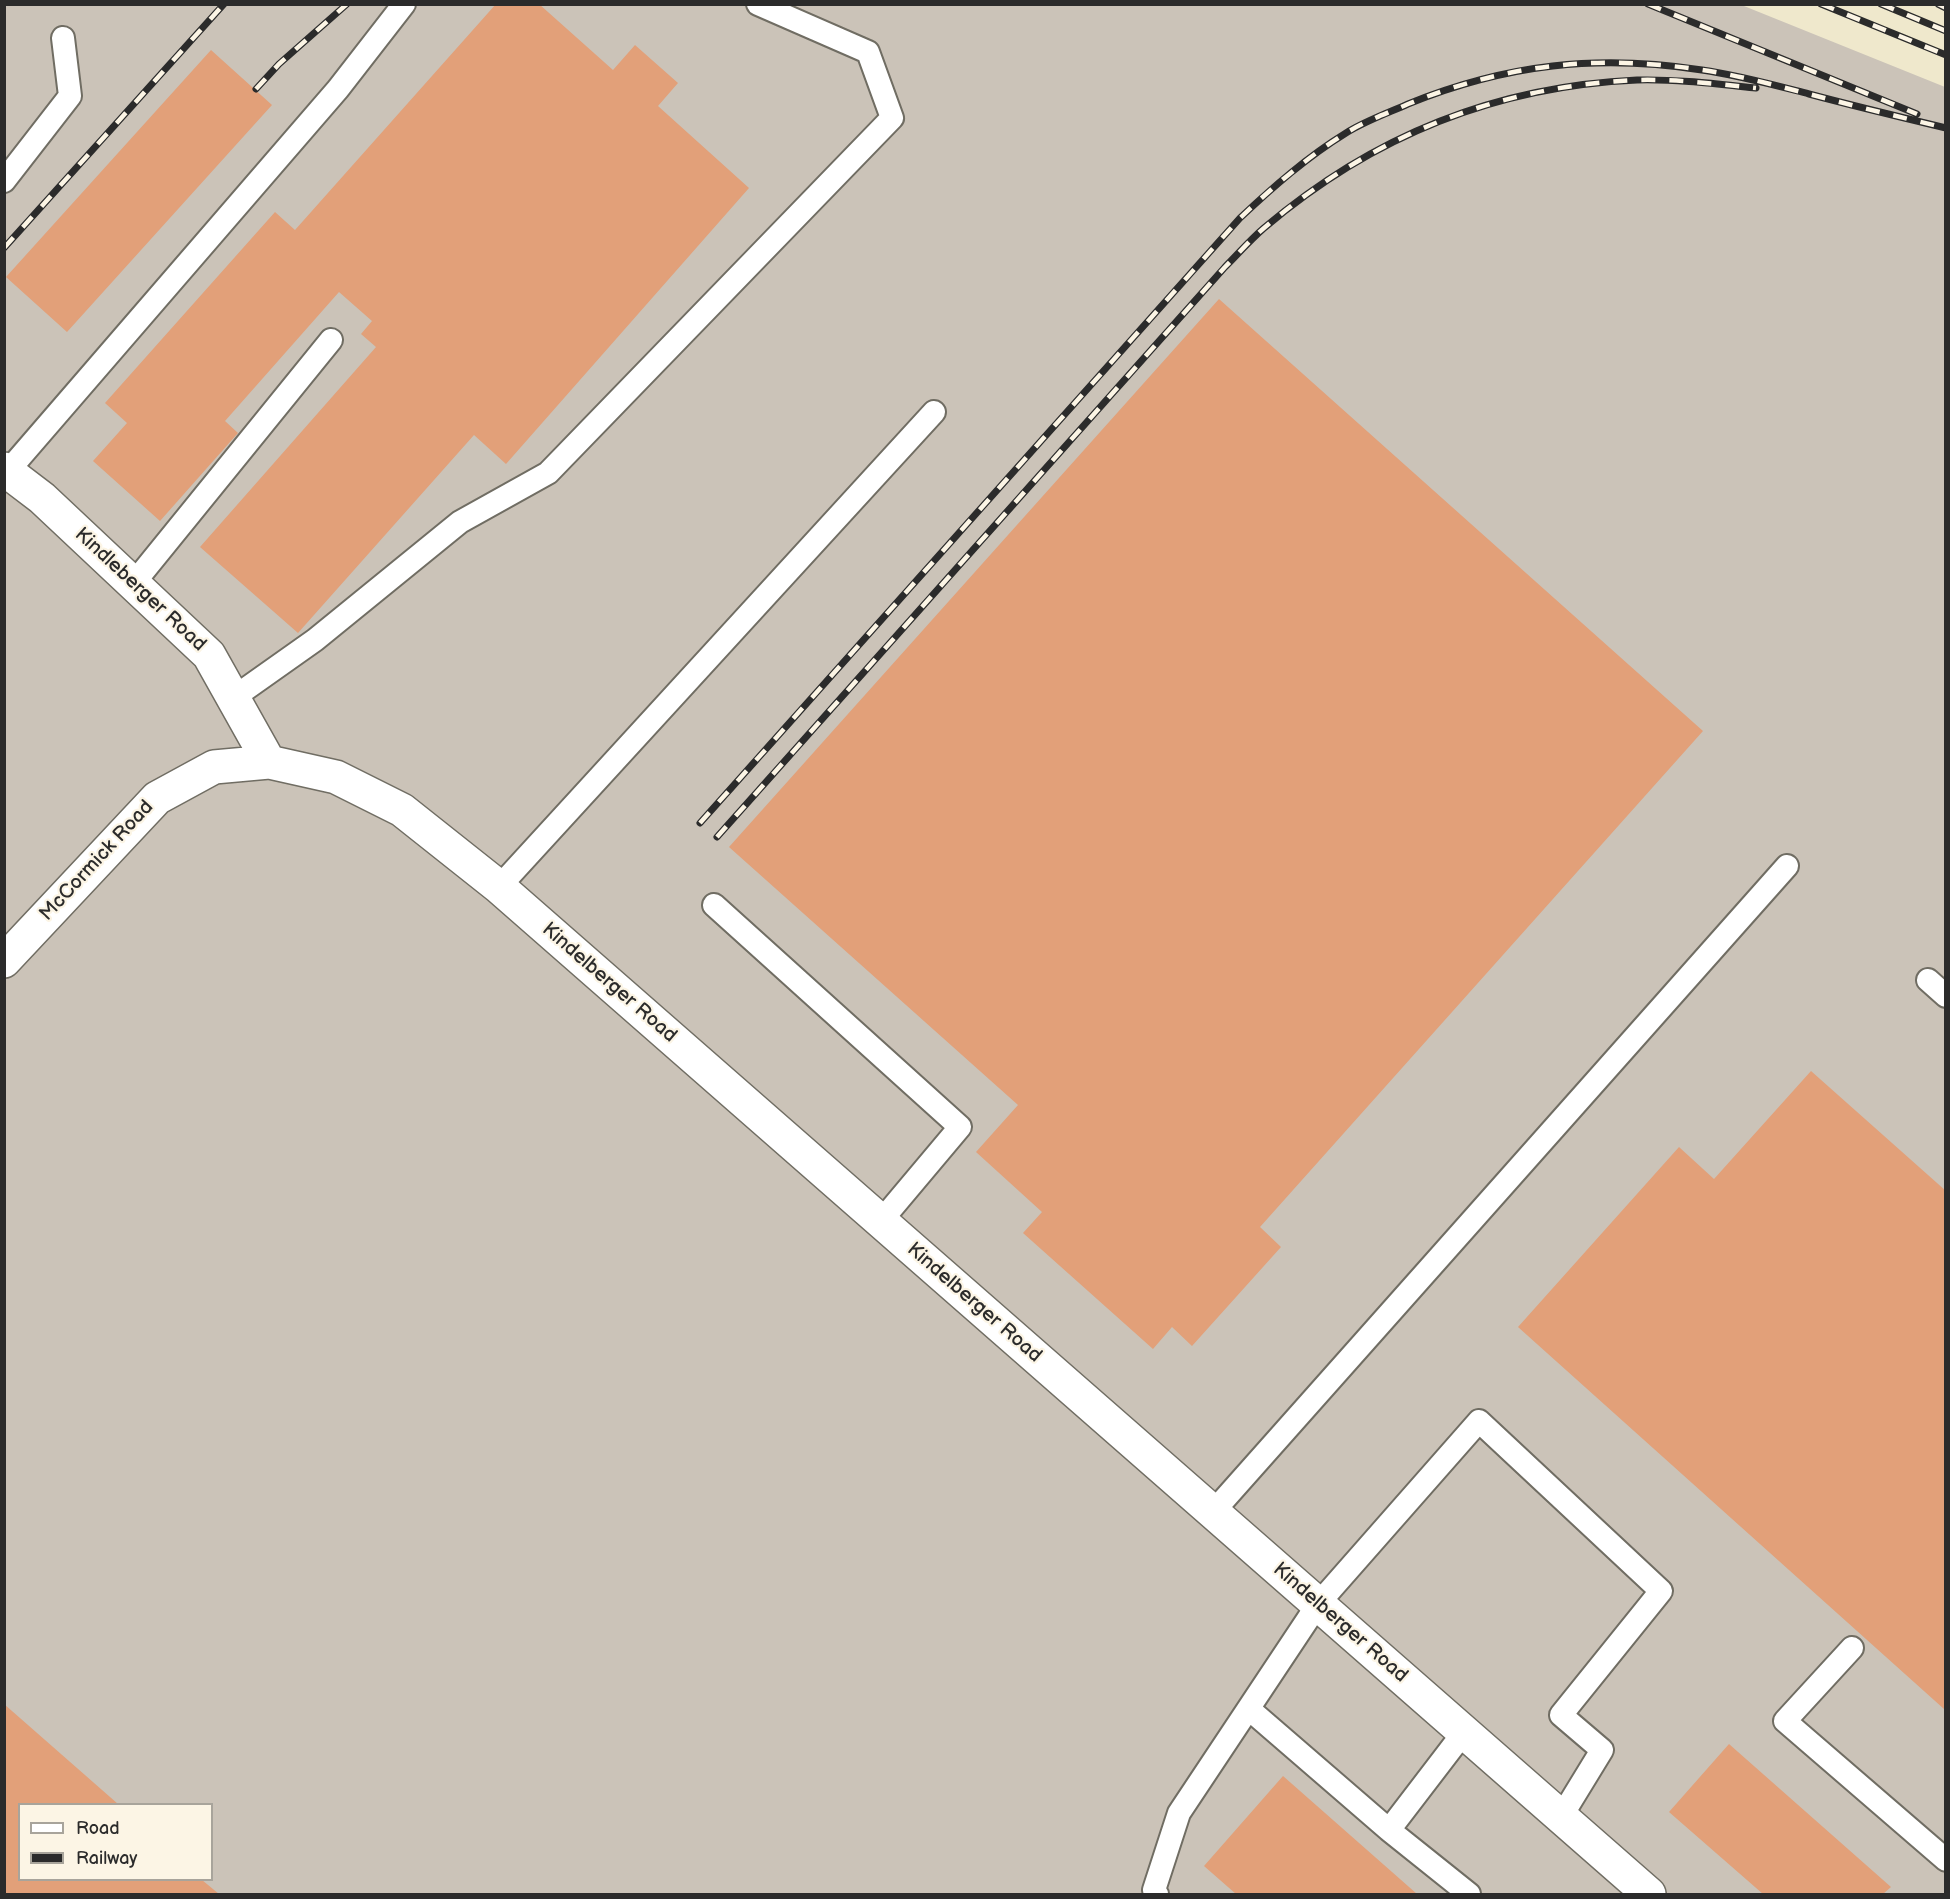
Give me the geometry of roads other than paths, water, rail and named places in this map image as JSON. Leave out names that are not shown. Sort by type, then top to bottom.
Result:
[{"type":"street","name":"Kindleberger Road","points":[[6,470],[42,498],[209,655],[269,762]]},
{"type":"street","name":"Kindelberger Road","points":[[269,762],[336,777],[402,810],[499,887],[1649,1894]]},
{"type":"street","name":"McCormick Road","points":[[4,961],[157,798],[214,767],[269,762]]},
{"type":"lane","points":[[6,470],[338,89],[404,4]]},
{"type":"lane","points":[[233,698],[315,640],[460,522],[548,473],[892,118],[868,52],[758,4]]},
{"type":"lane","points":[[4,181],[70,96],[63,38]]},
{"type":"lane","points":[[133,584],[331,340]]},
{"type":"lane","points":[[499,887],[934,412]]},
{"type":"lane","points":[[1213,1512],[1787,866]]},
{"type":"lane","points":[[714,904],[960,1127],[881,1221]]},
{"type":"lane","points":[[1928,980],[1946,996]]},
{"type":"lane","points":[[1157,1894],[1154,1890],[1179,1814],[1318,1604],[1479,1421],[1661,1591],[1561,1715],[1602,1750],[1561,1817]]},
{"type":"lane","points":[[1852,1648],[1785,1722],[1946,1860]]},
{"type":"lane","points":[[1249,1708],[1389,1830],[1468,1894]]},
{"type":"lane","points":[[1389,1830],[1464,1732]]},
{"type":"railway","points":[[4,248],[224,4]]},
{"type":"railway","points":[[256,89],[279,64],[347,4]]},
{"type":"railway","points":[[1648,4],[1917,114]]},
{"type":"railway","points":[[1821,4],[1946,55]]},
{"type":"railway","points":[[1881,4],[1946,31]]},
{"type":"railway","points":[[1938,4],[1946,8]]},
{"type":"railway","points":[[700,823],[1240,218],[1304,162],[1353,129],[1445,90],[1517,71],[1589,63],[1664,65],[1702,70],[1769,84],[1946,128]]},
{"type":"railway","points":[[717,837],[1225,267],[1259,233],[1305,196],[1348,167],[1438,122],[1485,105],[1534,93],[1585,84],[1637,80],[1682,81],[1756,88]]}]
